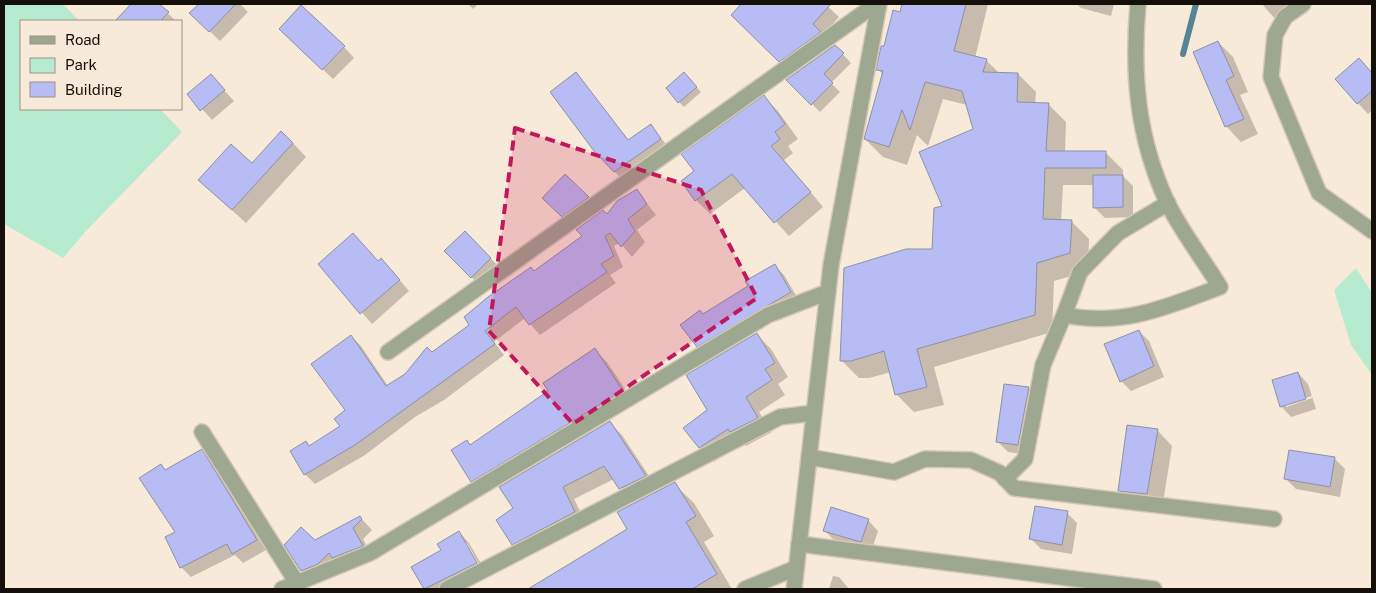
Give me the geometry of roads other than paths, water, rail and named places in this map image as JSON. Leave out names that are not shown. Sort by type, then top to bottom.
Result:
[{"type":"street","points":[[794,589],[828,292],[877,4]]},
{"type":"street","points":[[388,352],[877,4]]},
{"type":"street","points":[[1064,315],[1088,320],[1148,314],[1220,286],[1168,203],[1154,168],[1139,120],[1135,43],[1138,4]]},
{"type":"street","points":[[1303,4],[1285,17],[1275,35],[1271,77],[1319,193],[1372,230]]},
{"type":"street","points":[[1005,479],[1025,459],[1043,365],[1080,272],[1118,233],[1168,203]]},
{"type":"street","points":[[282,589],[370,553],[768,315],[828,292]]},
{"type":"street","points":[[447,589],[780,417],[814,413]]},
{"type":"street","points":[[202,432],[297,583]]},
{"type":"street","points":[[809,457],[894,472],[925,459],[971,460],[1000,473],[1014,488],[1274,519]]},
{"type":"street","points":[[799,544],[1154,589]]},
{"type":"street","points":[[745,589],[796,568]]},
{"type":"waterway","points":[[1183,54],[1196,4]]}]
